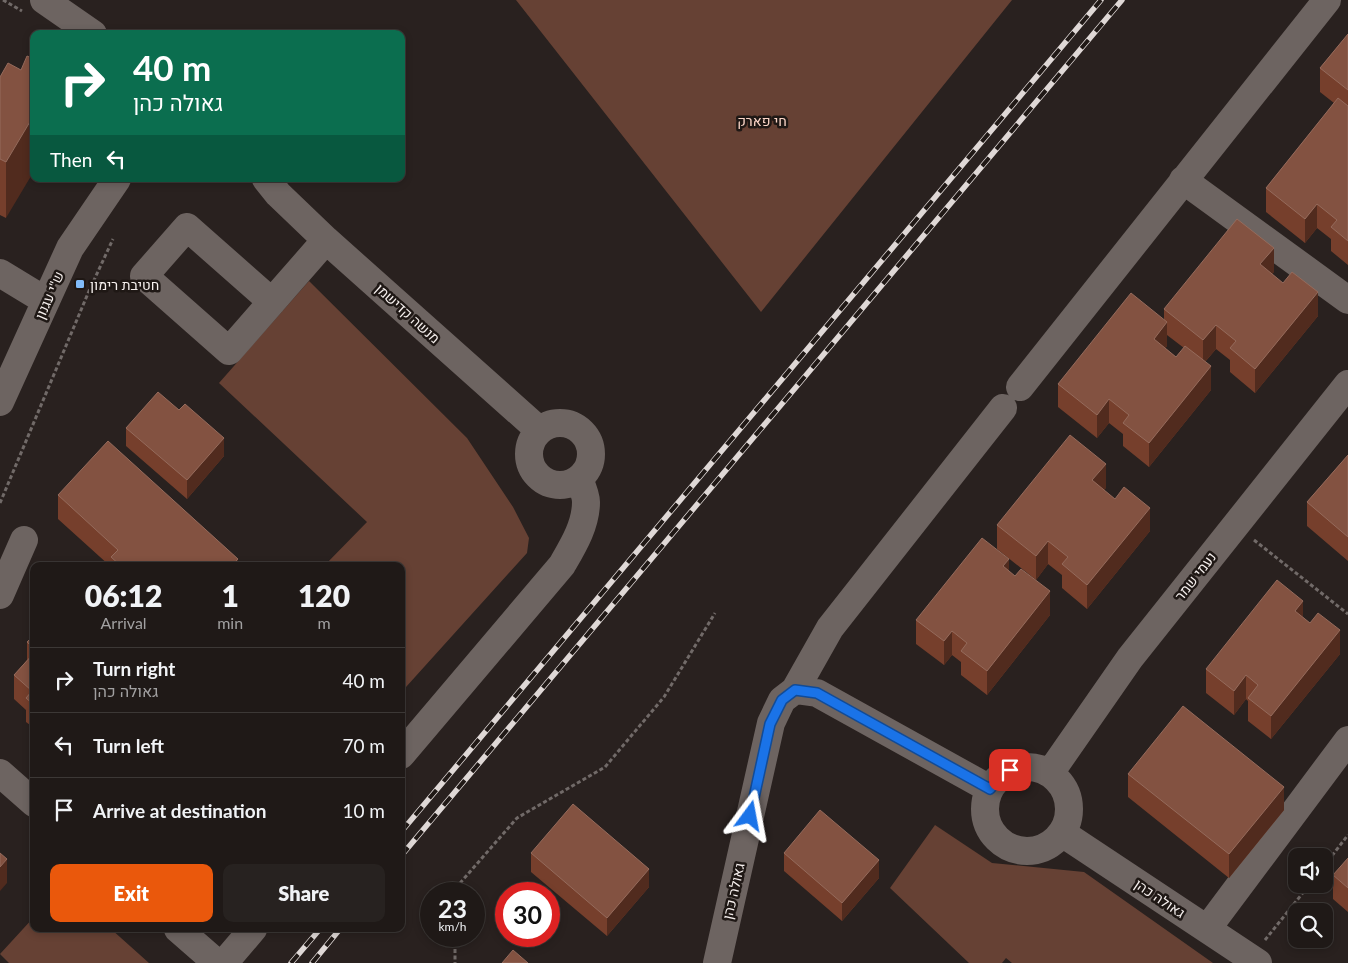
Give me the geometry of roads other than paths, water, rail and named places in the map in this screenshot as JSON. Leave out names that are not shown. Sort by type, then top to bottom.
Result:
[{"type":"street","points":[[44,0],[87,30]]},
{"type":"street","name":"גאולה כהן","points":[[717,963],[770,724],[782,700],[795,690],[830,628],[1327,0]]},
{"type":"street","points":[[1184,180],[1348,300]]},
{"type":"street","name":"ש\"י עגנון","points":[[0,402],[70,248],[87,221],[113,187],[127,182]]},
{"type":"street","name":"מנשה קדישמן","points":[[272,186],[326,240],[539,430]]},
{"type":"street","points":[[272,302],[188,227],[144,276],[229,351],[272,302],[326,240]]},
{"type":"street","points":[[0,274],[46,301]]},
{"type":"street","name":"נעמי שמר","points":[[1050,773],[1130,658],[1235,526],[1344,398]]},
{"type":"street","points":[[558,422],[568,423],[585,434],[592,453],[591,463],[580,479],[570,484],[559,485],[540,478],[529,459],[529,449],[539,430],[558,422]]},
{"type":"street","points":[[405,750],[562,565],[576,541],[583,521],[586,501],[580,479]]},
{"type":"street","points":[[0,595],[24,540]]},
{"type":"street","points":[[795,690],[817,693],[990,789]]},
{"type":"street","points":[[1207,929],[1348,740]]},
{"type":"street","points":[[1024,767],[1038,768],[1050,773],[1060,782],[1067,794],[1070,808],[1068,821],[1062,834],[1053,843],[1040,850],[1026,852],[1012,849],[1000,841],[988,823],[986,802],[990,789],[999,778],[1010,770],[1024,767]]},
{"type":"street","points":[[0,773],[30,799]]},
{"type":"street","name":"גאולה כהן","points":[[1062,834],[1254,961]]},
{"type":"street","points":[[181,932],[217,963]]},
{"type":"street","points":[[224,963],[250,932]]},
{"type":"railway","points":[[405,827],[1101,0]]},
{"type":"railway","points":[[405,851],[1122,0]]},
{"type":"railway","points":[[291,963],[317,932]]},
{"type":"railway","points":[[312,963],[338,932]]},
{"type":"place","name":"חטיבת רימון","points":[[80,284]]},
{"type":"park label","name":"חי פארק","points":[[762,120]]}]
